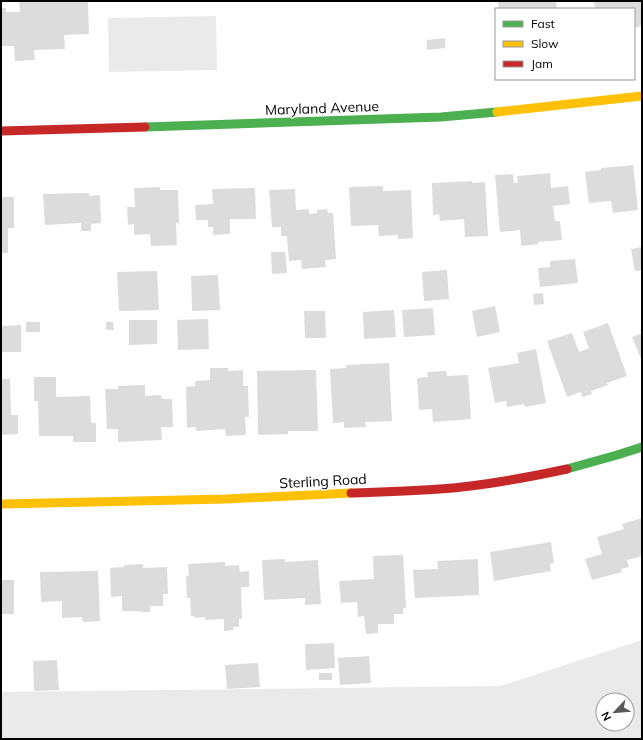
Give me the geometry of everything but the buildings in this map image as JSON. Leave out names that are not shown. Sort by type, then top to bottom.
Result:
[{"type":"street","name":"Maryland Avenue","points":[[1,131],[441,117],[531,109],[642,96]]},
{"type":"street","name":"Sterling Road","points":[[1,504],[234,499],[462,488],[539,476],[617,456],[642,447]]},
{"type":"shaded area","points":[[216,16],[217,70],[109,72],[108,18]]},
{"type":"shaded area","points":[[642,640],[642,739],[1,739],[1,692],[500,686]]},
{"type":"traffic: fast","points":[[145,127],[441,117],[497,112]]},
{"type":"traffic: fast","points":[[567,469],[642,447]]},
{"type":"traffic: slow","points":[[497,112],[642,96]]},
{"type":"traffic: slow","points":[[1,504],[226,499],[351,493]]},
{"type":"traffic: jam","points":[[1,131],[145,127]]},
{"type":"traffic: jam","points":[[351,493],[456,488],[488,484],[567,469]]}]
